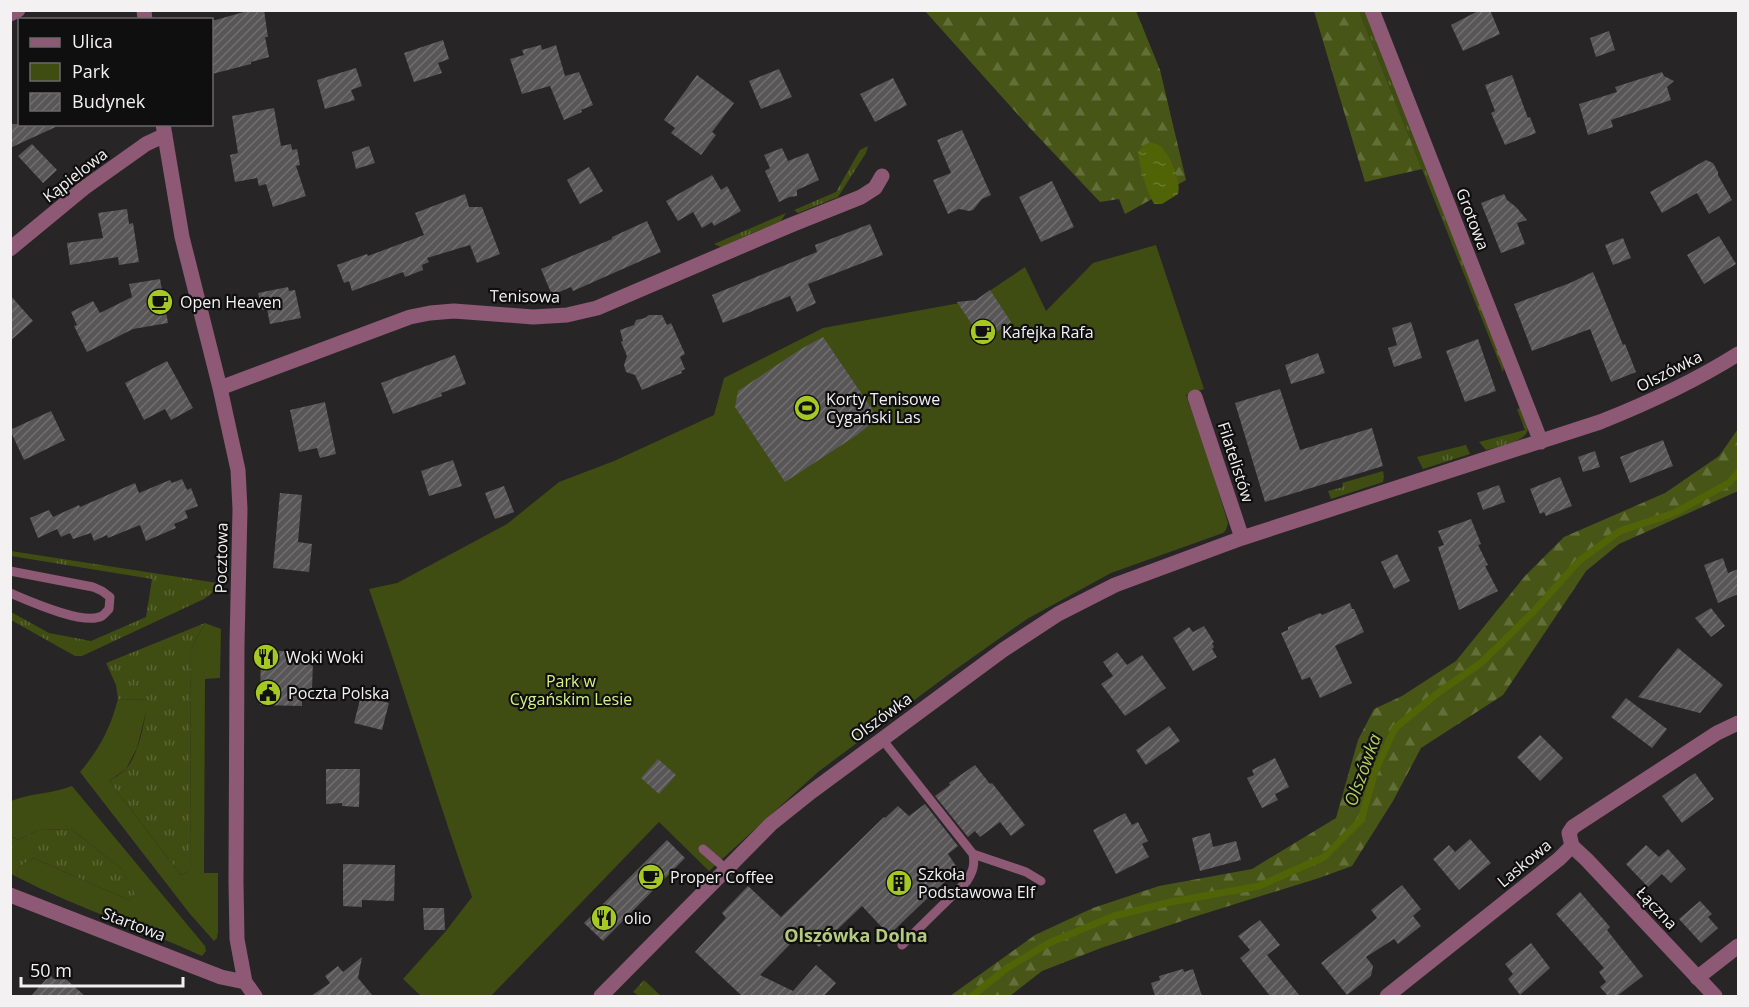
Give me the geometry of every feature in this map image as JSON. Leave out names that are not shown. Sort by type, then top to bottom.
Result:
[{"type":"street","points":[[10,14],[18,10]]},
{"type":"street","name":"Grotowa","points":[[1372,10],[1541,442]]},
{"type":"street","name":"Kąpielowa","points":[[10,249],[84,188],[164,130]]},
{"type":"street","name":"Pocztowa","points":[[164,130],[182,237],[238,470],[240,509],[237,939],[245,982],[255,996]]},
{"type":"street","name":"Tenisowa","points":[[220,388],[410,317],[454,311],[532,317],[567,315],[597,308],[861,197],[875,188],[882,176]]},
{"type":"street","name":"Olszówka","points":[[601,996],[771,824],[810,792],[1003,650],[1058,614],[1115,585],[1242,538],[1600,422],[1641,406],[1738,354]]},
{"type":"street","name":"Filatelistów","points":[[1195,397],[1242,538]]},
{"type":"street","name":"Laskowa","points":[[1387,996],[1550,866],[1572,846],[1569,833],[1573,827],[1717,733],[1738,723]]},
{"type":"street","name":"Łączna","points":[[1572,846],[1715,996]]},
{"type":"street","name":"Startowa","points":[[10,895],[221,977],[245,982]]},
{"type":"street","points":[[1697,978],[1738,946]]},
{"type":"lane","points":[[10,571],[93,587],[110,597],[109,609],[102,616],[91,618],[52,610],[10,593]]},
{"type":"lane","points":[[882,739],[973,854],[974,864],[967,881],[902,945]]},
{"type":"lane","points":[[704,849],[726,869]]},
{"type":"lane","points":[[973,854],[1026,872],[1041,881]]},
{"type":"green space","points":[[925,11],[1136,11],[1160,70],[1186,180],[1125,214],[1119,199],[1100,202]]},
{"type":"green space","points":[[1314,11],[1359,11],[1422,169],[1365,182]]},
{"type":"green space","points":[[1359,11],[1365,11],[1505,361],[1503,372]]},
{"type":"green space","points":[[868,146],[866,153],[838,197],[798,213],[794,210],[836,192],[860,150]]},
{"type":"green space","points":[[786,213],[781,221],[721,247],[714,244]]},
{"type":"green space","name":"Park w Cygańskim Lesie","points":[[1156,245],[1204,389],[1186,395],[1208,456],[1228,523],[1223,533],[1111,573],[1027,619],[818,772],[709,871],[659,822],[491,996],[421,996],[403,979],[445,932],[472,897],[369,589],[397,583],[507,524],[559,482],[614,461],[714,415],[724,378],[823,328],[976,300],[1025,267],[1046,311],[1093,263]]},
{"type":"green space","points":[[1521,408],[1527,422],[1527,432],[1512,443],[1486,450],[1479,442],[1525,430],[1517,409]]},
{"type":"green space","points":[[1738,429],[1738,491],[1619,544],[1586,571],[1503,695],[1421,748],[1393,801],[1352,866],[1101,948],[1042,971],[1010,996],[950,996],[1035,935],[1093,908],[1159,886],[1252,869],[1336,818],[1358,740],[1374,709],[1402,696],[1456,661],[1525,576],[1564,537],[1665,493],[1719,456]]},
{"type":"green space","points":[[1466,445],[1470,454],[1423,469],[1417,457]]},
{"type":"green space","points":[[1383,471],[1383,482],[1331,499],[1328,491],[1343,487],[1342,483]]},
{"type":"green space","points":[[10,551],[224,584],[204,599],[82,656],[75,656],[11,620],[11,612],[49,633],[91,641],[146,617],[152,579],[11,556]]},
{"type":"green space","points":[[205,623],[191,649],[190,871],[181,875],[109,781],[125,770],[134,755],[141,737],[148,700],[118,699],[116,685],[106,663]]},
{"type":"green space","points":[[205,623],[221,629],[220,678],[205,679],[204,873],[218,873],[218,932],[214,941],[190,914],[80,772],[104,738],[118,699],[149,700],[137,748],[126,769],[109,781],[181,875],[190,871],[191,649]]},
{"type":"green space","points":[[72,786],[205,946],[206,951],[202,956],[17,877],[18,868],[33,858],[129,900],[135,894],[122,869],[71,829],[39,830],[18,840],[11,836],[11,801]]},
{"type":"green space","points":[[71,829],[122,869],[136,894],[129,900],[33,858],[18,868],[17,877],[11,874],[10,836],[18,840],[39,830]]},
{"type":"green space","points":[[644,980],[661,996],[639,996],[633,992]]},
{"type":"water","points":[[1151,142],[1160,146],[1168,155],[1178,183],[1178,194],[1162,204],[1154,204],[1139,159],[1138,152],[1144,145]]},
{"type":"building","points":[[251,10],[264,10],[268,37],[265,37],[269,57],[213,74],[213,21]]},
{"type":"building","points":[[1480,10],[1490,10],[1500,34],[1463,51],[1451,25]]},
{"type":"building","points":[[1609,31],[1615,50],[1596,57],[1590,38]]},
{"type":"building","points":[[443,40],[449,59],[438,63],[442,73],[414,82],[404,53]]},
{"type":"building","points":[[541,45],[542,50],[556,45],[565,76],[579,72],[593,105],[564,120],[550,86],[522,94],[510,59],[524,55],[522,50]]},
{"type":"building","points":[[356,68],[362,86],[351,90],[355,100],[325,109],[317,80]]},
{"type":"building","points":[[779,69],[792,97],[761,109],[749,81]]},
{"type":"building","points":[[1662,72],[1664,76],[1674,81],[1667,87],[1671,100],[1611,120],[1613,127],[1588,135],[1579,104],[1617,92],[1615,87]]},
{"type":"building","points":[[697,75],[734,103],[712,132],[716,135],[701,155],[671,133],[675,128],[664,120]]},
{"type":"building","points":[[1512,75],[1536,133],[1505,145],[1491,113],[1495,111],[1485,85]]},
{"type":"building","points":[[893,78],[907,105],[875,122],[860,94]]},
{"type":"building","points":[[274,108],[281,146],[291,144],[292,150],[297,149],[300,165],[296,166],[306,196],[273,207],[266,184],[259,186],[257,178],[235,182],[230,155],[238,153],[232,116]]},
{"type":"building","points":[[10,124],[58,126],[10,148]]},
{"type":"building","points":[[962,130],[991,195],[982,199],[973,210],[959,209],[948,214],[933,180],[951,173],[937,140]]},
{"type":"building","points":[[32,144],[57,170],[43,183],[18,156]]},
{"type":"building","points":[[369,146],[375,163],[356,169],[352,152]]},
{"type":"building","points":[[782,148],[788,161],[808,153],[819,180],[797,190],[797,196],[779,202],[765,171],[770,168],[764,155]]},
{"type":"building","points":[[1706,160],[1713,163],[1732,200],[1709,214],[1697,193],[1662,213],[1650,192]]},
{"type":"building","points":[[589,167],[603,191],[580,204],[567,180]]},
{"type":"building","points":[[712,175],[721,190],[727,186],[741,211],[714,226],[712,222],[702,228],[693,212],[678,221],[666,201]]},
{"type":"building","points":[[1052,181],[1074,227],[1041,242],[1019,197]]},
{"type":"building","points":[[465,194],[469,207],[482,207],[500,254],[477,263],[470,245],[427,258],[429,262],[422,265],[423,270],[405,277],[403,272],[352,291],[349,281],[344,283],[337,265],[424,235],[415,213]]},
{"type":"building","points":[[1504,194],[1527,220],[1517,223],[1525,244],[1501,253],[1481,203]]},
{"type":"building","points":[[127,209],[129,224],[133,223],[139,262],[119,265],[118,257],[70,265],[67,243],[103,238],[98,213]]},
{"type":"building","points":[[647,221],[661,252],[573,291],[571,287],[552,295],[541,269],[612,239]]},
{"type":"building","points":[[870,224],[883,255],[808,284],[816,303],[797,312],[790,296],[723,323],[712,295],[817,252],[815,245]]},
{"type":"building","points":[[1719,236],[1736,264],[1704,284],[1687,255]]},
{"type":"building","points":[[1623,238],[1631,258],[1613,265],[1605,245]]},
{"type":"building","points":[[1593,272],[1636,372],[1611,382],[1590,329],[1532,351],[1514,304]]},
{"type":"building","points":[[160,279],[168,323],[133,329],[87,352],[74,326],[77,325],[71,312],[93,301],[100,313],[132,297],[129,284]]},
{"type":"building","points":[[288,287],[289,291],[295,290],[301,318],[270,324],[267,309],[262,310],[258,293]]},
{"type":"building","points":[[990,290],[1011,322],[983,341],[957,302],[976,300]]},
{"type":"building","points":[[10,295],[33,321],[10,341]]},
{"type":"building","points":[[649,315],[662,315],[667,325],[671,323],[685,354],[680,357],[685,369],[681,371],[682,373],[642,390],[635,375],[626,372],[624,365],[627,356],[621,342],[623,341],[620,330],[634,325],[636,320]]},
{"type":"building","points":[[1411,322],[1422,358],[1394,367],[1388,348],[1397,345],[1392,328]]},
{"type":"building","points":[[823,337],[878,418],[857,435],[785,482],[735,407],[738,391]]},
{"type":"building","points":[[1478,339],[1496,391],[1465,402],[1446,351]]},
{"type":"building","points":[[1318,353],[1325,373],[1291,384],[1285,365]]},
{"type":"building","points":[[455,355],[466,384],[441,393],[442,396],[393,414],[381,383]]},
{"type":"building","points":[[167,361],[193,408],[171,420],[165,409],[144,420],[125,383]]},
{"type":"building","points":[[1280,389],[1300,450],[1372,428],[1383,466],[1265,502],[1235,403]]},
{"type":"building","points":[[325,402],[336,454],[320,458],[317,448],[299,452],[290,410]]},
{"type":"building","points":[[51,411],[65,440],[24,460],[10,430]]},
{"type":"building","points":[[1663,440],[1673,466],[1630,483],[1620,457]]},
{"type":"building","points":[[1595,451],[1600,467],[1583,472],[1578,457]]},
{"type":"building","points":[[453,460],[462,486],[429,496],[421,471]]},
{"type":"building","points":[[1560,477],[1572,506],[1546,516],[1544,512],[1540,514],[1530,489]]},
{"type":"building","points":[[182,479],[187,490],[191,488],[198,506],[185,511],[188,518],[174,524],[176,528],[146,541],[140,525],[94,541],[91,533],[73,539],[70,533],[61,537],[57,529],[38,538],[30,518],[49,510],[53,517],[135,483],[139,493],[170,480],[172,483]]},
{"type":"building","points":[[1499,485],[1505,502],[1483,510],[1477,493]]},
{"type":"building","points":[[504,486],[514,512],[495,519],[485,493]]},
{"type":"building","points":[[280,493],[302,495],[298,542],[312,544],[309,572],[273,568]]},
{"type":"building","points":[[1471,519],[1481,544],[1478,545],[1488,565],[1485,566],[1498,591],[1459,610],[1438,547],[1444,545],[1438,531]]},
{"type":"building","points":[[1397,554],[1410,581],[1394,589],[1381,562]]},
{"type":"building","points":[[1723,558],[1728,573],[1738,569],[1738,594],[1718,603],[1704,565]]},
{"type":"building","points":[[1350,603],[1364,632],[1335,646],[1352,683],[1320,698],[1310,677],[1302,680],[1281,633],[1288,630],[1288,627],[1320,613],[1322,615]]},
{"type":"building","points":[[1711,608],[1725,626],[1711,637],[1695,618]]},
{"type":"building","points":[[1204,626],[1214,642],[1212,649],[1217,657],[1193,671],[1173,638],[1189,627],[1193,632]]},
{"type":"building","points":[[1678,648],[1723,685],[1700,713],[1638,697]]},
{"type":"building","points":[[261,650],[303,652],[303,661],[313,661],[312,689],[302,689],[302,706],[260,705]]},
{"type":"building","points":[[1117,652],[1127,665],[1142,655],[1166,688],[1125,716],[1101,684],[1113,676],[1103,662]]},
{"type":"building","points":[[361,696],[389,703],[382,730],[354,723]]},
{"type":"building","points":[[1626,698],[1667,729],[1652,748],[1611,717]]},
{"type":"building","points":[[1169,726],[1180,741],[1146,765],[1136,750]]},
{"type":"building","points":[[1540,735],[1563,758],[1540,781],[1517,757]]},
{"type":"building","points":[[1275,758],[1289,787],[1275,794],[1278,800],[1262,808],[1247,778],[1254,775],[1252,770]]},
{"type":"building","points":[[658,759],[676,775],[659,794],[641,778]]},
{"type":"building","points":[[975,765],[1025,825],[1011,836],[1000,822],[980,837],[975,831],[968,837],[935,796]]},
{"type":"building","points":[[326,769],[360,769],[359,807],[342,806],[342,803],[326,804]]},
{"type":"building","points":[[1695,773],[1714,799],[1682,823],[1662,796]]},
{"type":"building","points":[[925,804],[958,846],[948,854],[958,869],[889,935],[862,906],[819,947],[803,931],[760,975],[793,991],[816,965],[836,983],[824,996],[742,996],[695,952],[726,918],[722,913],[748,886],[781,917],[898,806],[909,816]]},
{"type":"building","points":[[1125,813],[1132,825],[1138,822],[1148,841],[1142,844],[1149,857],[1116,874],[1093,830]]},
{"type":"building","points":[[1210,833],[1213,847],[1236,841],[1241,860],[1200,871],[1192,838]]},
{"type":"building","points":[[1470,839],[1491,863],[1459,890],[1433,859],[1449,845],[1455,852]]},
{"type":"building","points":[[667,840],[685,858],[603,941],[584,923]]},
{"type":"building","points":[[1646,845],[1659,857],[1668,849],[1686,869],[1671,883],[1662,874],[1648,887],[1626,864]]},
{"type":"building","points":[[343,864],[395,865],[394,901],[362,900],[362,907],[343,906]]},
{"type":"building","points":[[1402,885],[1421,909],[1413,916],[1421,926],[1398,944],[1394,939],[1366,957],[1373,966],[1371,976],[1347,995],[1321,963],[1377,918],[1371,910]]},
{"type":"building","points":[[1580,892],[1610,927],[1607,930],[1643,976],[1617,996],[1608,996],[1600,987],[1606,982],[1599,972],[1604,968],[1556,914]]},
{"type":"building","points":[[1700,901],[1712,914],[1708,917],[1718,928],[1701,943],[1679,919]]},
{"type":"building","points":[[423,908],[444,908],[445,930],[424,930]]},
{"type":"building","points":[[1260,920],[1280,945],[1267,955],[1300,996],[1270,996],[1240,958],[1250,950],[1238,936]]},
{"type":"building","points":[[1531,943],[1550,968],[1520,995],[1508,979],[1513,974],[1505,964]]},
{"type":"building","points":[[362,957],[358,978],[373,996],[311,996],[330,983],[325,976],[338,966],[343,972]]},
{"type":"building","points":[[1183,969],[1184,972],[1193,969],[1202,996],[1155,996],[1151,983],[1160,980],[1159,976]]},
{"type":"building","points":[[59,973],[85,996],[31,996],[50,975],[54,979]]},
{"type":"waterway","name":"Olszówka","points":[[972,996],[1007,968],[1049,943],[1114,916],[1171,902],[1259,886],[1324,857],[1361,820],[1375,771],[1395,728],[1439,692],[1481,663],[1534,611],[1579,561],[1620,531],[1674,513],[1729,483],[1738,473]]},
{"type":"place","name":"Open Heaven","points":[[160,302]]},
{"type":"place","name":"Kafejka Rafa","points":[[983,332]]},
{"type":"place","name":"Korty Tenisowe Cygański Las","points":[[807,408]]},
{"type":"place","name":"Woki Woki","points":[[266,657]]},
{"type":"place","name":"Poczta Polska","points":[[268,693]]},
{"type":"place","name":"Proper Coffee","points":[[651,877]]},
{"type":"place","name":"Szkoła Podstawowa Elf","points":[[899,883]]},
{"type":"place","name":"olio","points":[[604,918]]},
{"type":"district","name":"Olszówka Dolna","points":[[856,936]]}]
